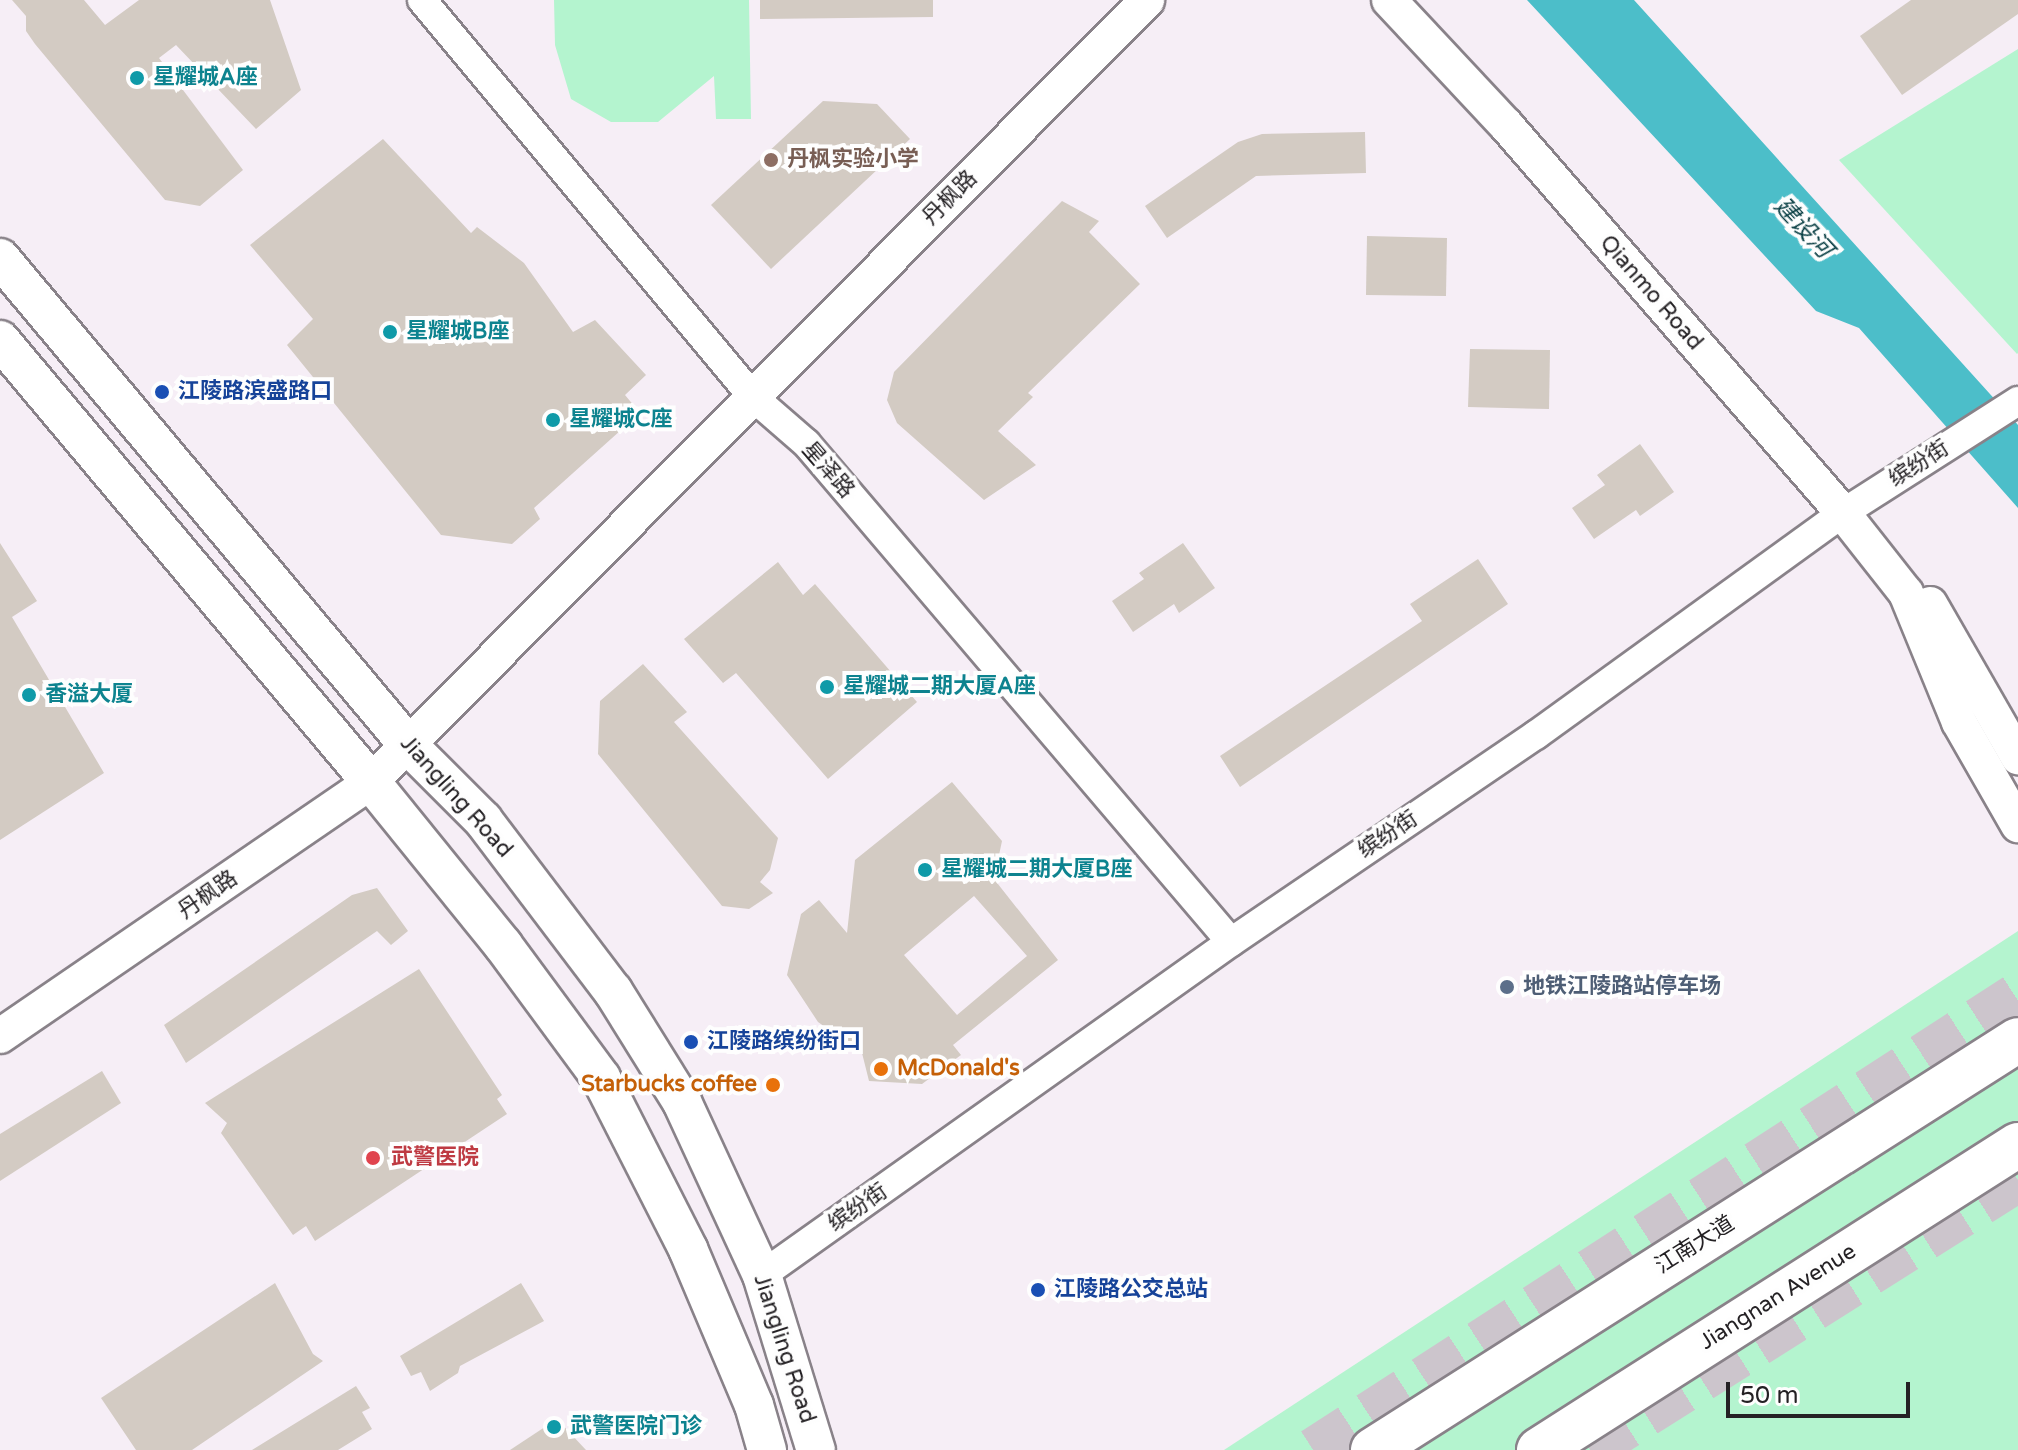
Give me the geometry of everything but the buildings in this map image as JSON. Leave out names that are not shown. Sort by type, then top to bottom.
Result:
[{"type":"main road","name":"Jiangling Road","points":[[0,258],[409,746],[483,820],[613,991],[682,1102],[762,1275],[816,1450]]},
{"type":"main road","name":"Jiangling Road","points":[[0,340],[371,782],[503,945],[601,1078],[688,1249],[754,1405],[767,1450]]},
{"type":"main road","name":"江南大道","points":[[1373,1450],[2018,1040]]},
{"type":"main road","name":"Jiangnan Avenue","points":[[1539,1450],[2018,1145]]},
{"type":"street","name":"星泽路","points":[[422,0],[753,397],[806,443],[1231,942]]},
{"type":"street","name":"丹枫路","points":[[0,1036],[371,782],[1147,0]]},
{"type":"street","name":"Qianmo Road","points":[[1389,0],[1506,125],[1843,513],[1906,593],[1959,722],[2018,825]]},
{"type":"street","name":"缤纷街","points":[[762,1275],[1231,942],[1536,735],[1843,513],[2016,402]]},
{"type":"street","name":"Qianmo Road","points":[[1906,593],[1927,598],[2018,757]]},
{"type":"green space","points":[[554,0],[749,0],[751,119],[716,119],[714,76],[658,122],[611,122],[571,99],[555,45]]},
{"type":"green space","points":[[2018,49],[2018,353],[2017,354],[1839,160]]},
{"type":"green space","points":[[2018,931],[2018,1450],[1224,1450]]},
{"type":"water","name":"建设河","points":[[1527,0],[1634,0],[2018,425],[2018,508],[1859,328],[1816,311]]},
{"type":"tunnel","points":[[1313,1450],[2018,994]]},
{"type":"tunnel","points":[[1590,1450],[2018,1180]]},
{"type":"place","name":"星耀城A座","points":[[137,78]]},
{"type":"place","name":"丹枫实验小学","points":[[771,160]]},
{"type":"place","name":"星耀城B座","points":[[390,332]]},
{"type":"place","name":"江陵路滨盛路口","points":[[162,392]]},
{"type":"place","name":"星耀城C座","points":[[553,420]]},
{"type":"place","name":"星耀城二期大厦A座","points":[[827,687]]},
{"type":"place","name":"香溢大厦","points":[[29,695]]},
{"type":"place","name":"星耀城二期大厦B座","points":[[925,870]]},
{"type":"place","name":"地铁江陵路站停车场","points":[[1507,987]]},
{"type":"place","name":"江陵路缤纷街口","points":[[691,1042]]},
{"type":"place","name":"McDonald's","points":[[881,1069]]},
{"type":"place","name":"Starbucks coffee","points":[[773,1085]]},
{"type":"place","name":"武警医院","points":[[373,1158]]},
{"type":"place","name":"江陵路公交总站","points":[[1038,1290]]},
{"type":"place","name":"武警医院门诊","points":[[554,1427]]}]
